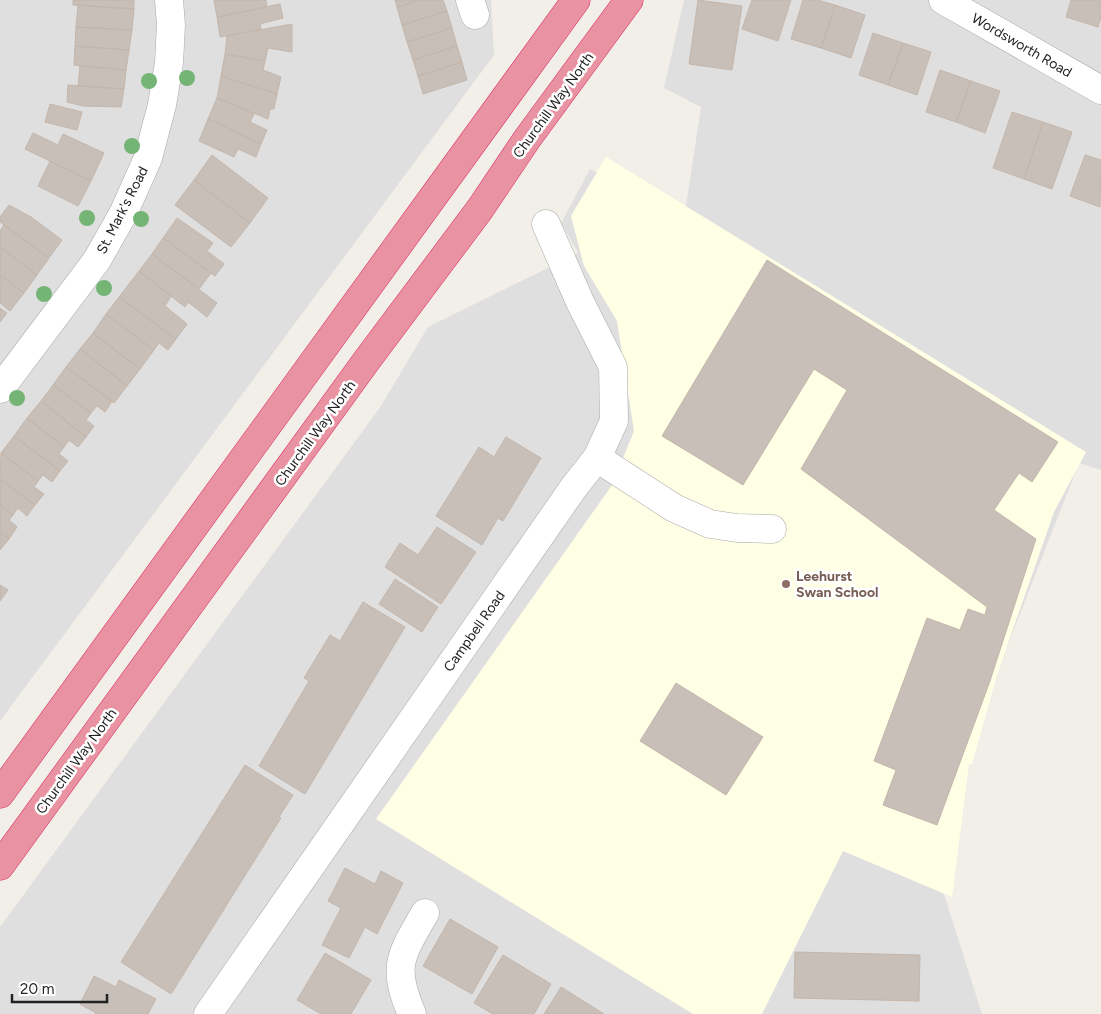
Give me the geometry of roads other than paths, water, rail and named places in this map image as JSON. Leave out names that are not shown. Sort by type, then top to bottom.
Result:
[{"type":"highway","points":[[0,794],[576,0]]},
{"type":"highway","name":"Churchill Way North","points":[[0,866],[367,360],[480,209],[527,140],[629,0]]},
{"type":"street","name":"St. Mark's Road","points":[[0,389],[97,260],[123,214],[148,158],[162,105],[169,63],[171,25],[169,0]]},
{"type":"street","name":"Wordsworth Road","points":[[943,0],[1101,90]]},
{"type":"street","name":"Campbell Road","points":[[208,1014],[574,487],[597,458],[614,421],[613,367],[580,302],[546,224]]},
{"type":"street","points":[[597,458],[674,508],[710,524],[737,528],[772,529]]},
{"type":"street","points":[[412,1014],[404,994],[400,969],[405,948],[425,913]]},
{"type":"place","name":"Leehurst Swan School","points":[[786,584]]}]
